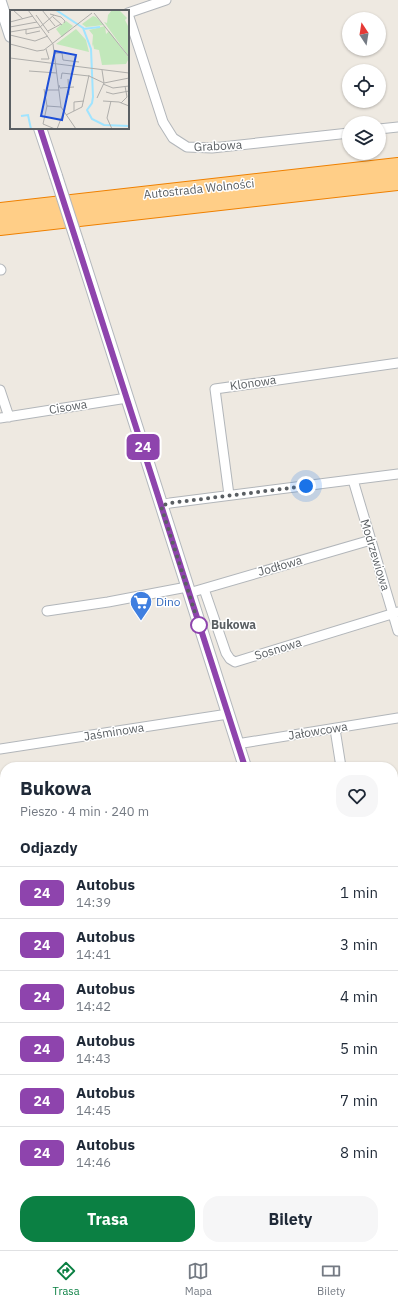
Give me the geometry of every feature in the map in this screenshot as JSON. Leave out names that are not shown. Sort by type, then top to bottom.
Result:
[{"type":"highway","name":"Autostrada Wolności","points":[[0,211],[398,166]]},
{"type":"highway","name":"Autostrada Wolności","points":[[0,227],[398,182]]},
{"type":"main road","points":[[0,2],[10,33]]},
{"type":"main road","points":[[40,129],[243,762]]},
{"type":"street","name":"Grabowa","points":[[129,13],[166,0]]},
{"type":"street","name":"Grabowa","points":[[129,16],[163,122],[173,138],[187,147],[212,148],[342,134]]},
{"type":"street","points":[[386,129],[398,127]]},
{"type":"street","name":"Klonowa","points":[[229,495],[215,389],[398,363]]},
{"type":"street","name":"Cisowa","points":[[0,390],[4,417],[127,398]]},
{"type":"street","points":[[161,506],[170,503],[229,495],[398,474]]},
{"type":"street","name":"Modrzewiowa","points":[[353,480],[395,613],[398,632]]},
{"type":"street","name":"Jodłowa","points":[[47,611],[188,590],[204,589],[371,540]]},
{"type":"street","name":"Sosnowa","points":[[204,589],[226,653],[230,659],[235,662],[395,613]]},
{"type":"street","name":"Jaśminowa","points":[[0,749],[228,714]]},
{"type":"street","name":"Jałowcowa","points":[[237,744],[398,718]]},
{"type":"street","points":[[335,729],[339,762]]},
{"type":"bus line","name":"24","points":[[40,129],[243,762]]},
{"type":"place","name":"Dino","points":[[141,622]]},
{"type":"place","name":"Bukowa","points":[[199,625]]},
{"type":"route","points":[[199,625],[161,506],[170,503],[306,486]]}]
